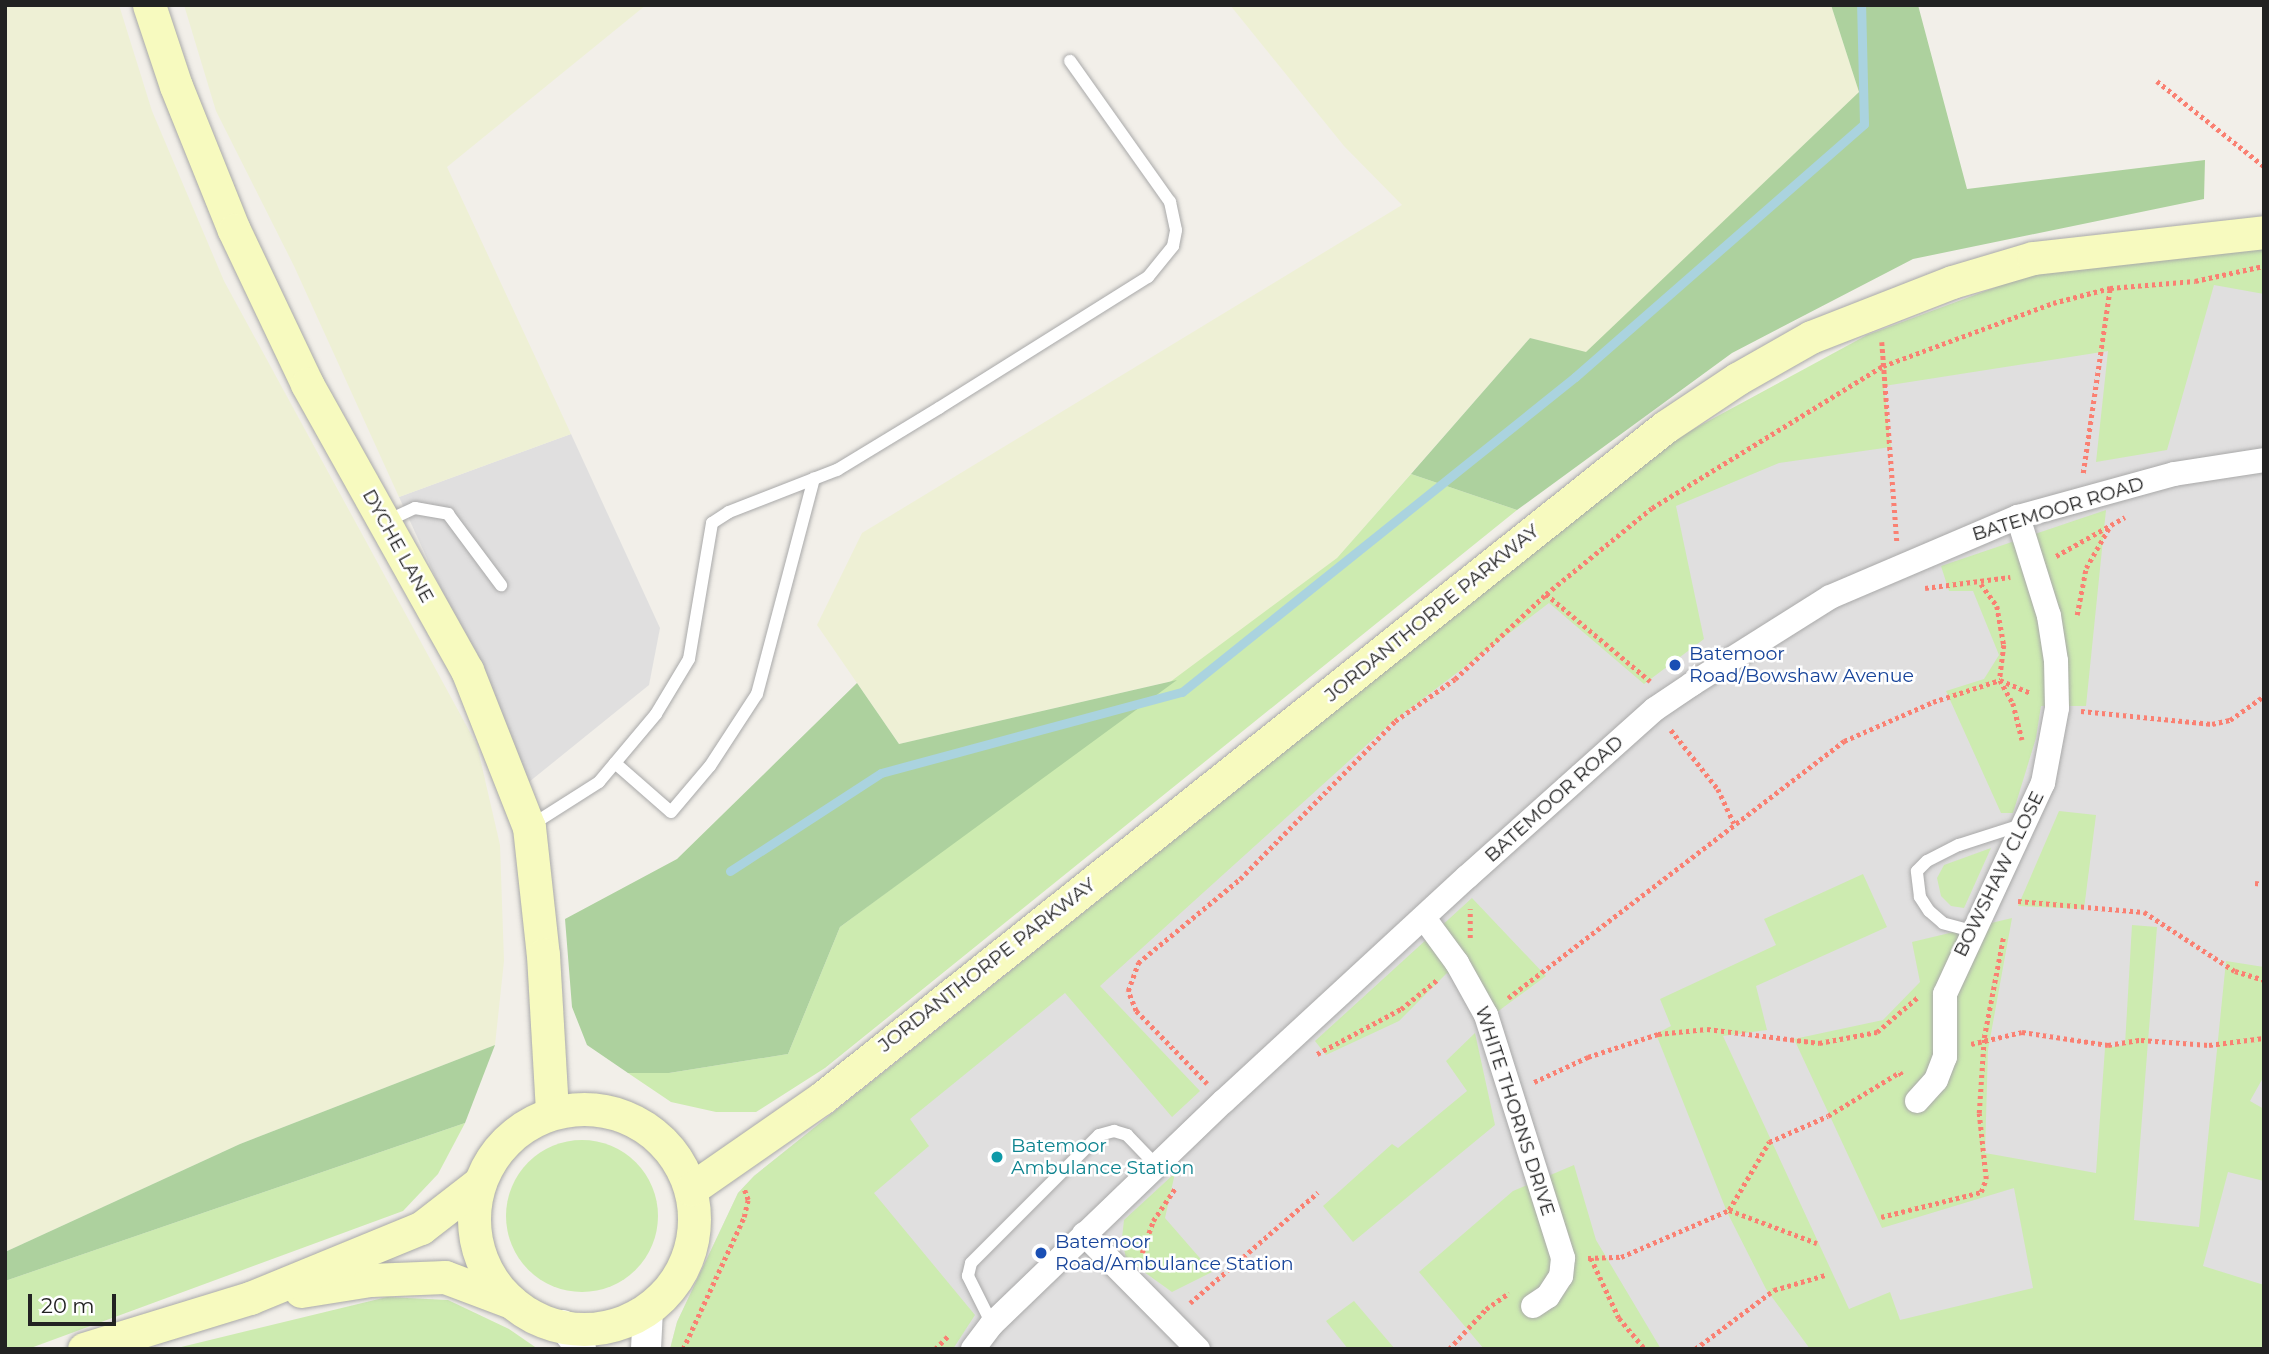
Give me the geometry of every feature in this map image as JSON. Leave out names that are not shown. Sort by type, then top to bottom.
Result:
[{"type":"main road","name":"DYCHE LANE","points":[[149,5],[176,86],[234,230],[307,384],[467,670],[529,827],[552,1112]]},
{"type":"main road","name":"JORDANTHORPE PARKWAY","points":[[691,1189],[822,1098],[1665,427],[1737,379],[1811,337],[1880,309],[2033,258],[2116,246],[2264,232]]},
{"type":"main road","points":[[84,1349],[250,1298],[421,1228],[479,1183],[510,1135],[552,1112],[590,1108],[638,1122],[668,1146],[691,1189],[695,1227],[685,1264],[675,1282],[648,1309],[618,1324],[583,1329],[572,1337],[512,1303],[445,1277],[370,1280],[250,1298]]},
{"type":"main road","points":[[479,1183],[473,1221],[488,1273],[512,1303]]},
{"type":"street","name":"BATEMOOR ROAD","points":[[973,1349],[992,1324],[1224,1101],[1467,877],[1663,704],[1755,641],[1898,564],[2018,517],[2079,498],[2175,474],[2264,460]]},
{"type":"street","name":"BOWSHAW CLOSE","points":[[1917,1101],[1936,1080],[1945,1057],[1945,994],[1955,965],[2043,783],[2057,708],[2056,661],[2049,616],[2018,517]]},
{"type":"street","name":"WHITE THORNS DRIVE","points":[[1424,918],[1457,962],[1486,1015],[1563,1258]]},
{"type":"street","points":[[1084,1234],[1198,1349]]},
{"type":"street","points":[[1526,1296],[1562,1276],[1563,1258]]},
{"type":"street","points":[[646,1349],[648,1309]]},
{"type":"lane","points":[[529,827],[599,782],[656,714],[689,659],[712,523],[729,512],[814,478],[905,429],[1138,284],[1173,246],[1176,230],[1171,202],[1070,61]]},
{"type":"lane","points":[[615,763],[671,812],[710,766],[757,694],[814,478]]},
{"type":"lane","points":[[384,522],[415,508],[448,513],[501,585]]},
{"type":"lane","points":[[1972,931],[1943,923],[1929,911],[1920,897],[1917,871],[1927,861],[1959,845],[2024,824]]},
{"type":"lane","points":[[992,1324],[968,1276],[971,1262],[1099,1135],[1114,1131],[1127,1135],[1156,1165]]},
{"type":"path","points":[[2157,81],[2264,166]]},
{"type":"path","points":[[2079,498],[2116,246]]},
{"type":"path","points":[[1224,1101],[1136,1010],[1128,990],[1138,963],[1240,879],[1395,721],[1455,679],[1546,594],[1652,508],[1883,366],[2053,303],[2110,288],[2196,281],[2264,266]]},
{"type":"path","points":[[1880,309],[1898,564]]},
{"type":"path","points":[[1981,583],[1997,606],[2004,645],[2000,680],[2013,703],[2023,744]]},
{"type":"path","points":[[1546,594],[1663,704],[1718,789],[1734,824]]},
{"type":"path","points":[[1486,1015],[1844,741],[1933,702],[2000,680],[2057,708],[2212,724],[2230,720],[2264,696]]},
{"type":"path","points":[[1310,1058],[1401,1009],[1457,962],[1473,933],[1467,877]]},
{"type":"path","points":[[2255,883],[2264,884]]},
{"type":"path","points":[[2012,909],[2019,901],[2144,912],[2235,971],[2264,980]]},
{"type":"path","points":[[1881,1217],[1981,1192],[1986,1179],[1979,1113],[1984,1038],[2006,930]]},
{"type":"path","points":[[1511,1092],[1588,1057],[1658,1034],[1707,1029],[1819,1043],[1877,1032],[1955,965]]},
{"type":"path","points":[[1945,1057],[1984,1038],[2022,1032],[2108,1045],[2141,1040],[2209,1045],[2264,1038]]},
{"type":"path","points":[[1563,1258],[1621,1257],[1729,1210],[1769,1142],[1828,1116],[1900,1072],[1917,1101]]},
{"type":"path","points":[[683,1349],[744,1217],[748,1200],[734,1158]]},
{"type":"path","points":[[1132,1280],[1153,1221],[1180,1181]]},
{"type":"path","points":[[1171,1320],[1318,1192]]},
{"type":"path","points":[[1729,1210],[1817,1243]]},
{"type":"path","points":[[1591,1258],[1619,1318],[1645,1349]]},
{"type":"path","points":[[1695,1349],[1774,1290],[1825,1275]]},
{"type":"path","points":[[1449,1349],[1486,1308],[1526,1296]]},
{"type":"shaded area","points":[[2264,249],[2264,1349],[670,1349],[677,1322],[738,1193],[754,1176],[1042,945],[1867,335]]},
{"type":"shaded area","points":[[571,434],[660,628],[649,685],[529,782],[399,497]]},
{"type":"green space","points":[[5,5],[119,5],[152,111],[224,281],[477,745],[500,845],[504,961],[495,1045],[240,1144],[5,1252]]},
{"type":"green space","points":[[184,5],[646,5],[447,167],[571,434],[399,497],[294,266],[216,111]]},
{"type":"green space","points":[[1230,5],[1831,5],[1859,92],[1586,353],[1530,338],[1337,558],[1177,680],[899,744],[817,625],[862,533],[1402,205],[1344,146]]},
{"type":"green space","points":[[1831,5],[1918,5],[1967,189],[2205,160],[2204,199],[1913,259],[1732,353],[1517,510],[1411,474],[1530,338],[1586,352],[1859,92]]},
{"type":"green space","points":[[2264,249],[2264,294],[2214,285],[2167,450],[2096,462],[2108,351],[1884,386],[1891,447],[1779,463],[1676,506],[1704,639],[1644,684],[1549,603],[1392,722],[1100,986],[1200,1091],[1172,1117],[1065,993],[910,1119],[929,1146],[874,1193],[975,1315],[953,1349],[670,1349],[677,1322],[738,1193],[754,1176],[1677,438],[1867,335],[2034,273]]},
{"type":"green space","points":[[1411,474],[1517,510],[825,1068],[756,1112],[716,1112],[671,1102],[628,1073],[669,1073],[788,1054],[840,927],[1337,558]]},
{"type":"green space","points":[[2106,510],[2086,706],[2041,706],[2036,738],[2013,813],[2001,813],[1946,691],[1984,679],[1999,655],[1973,591],[1949,591],[1941,566]]},
{"type":"green space","points":[[1177,680],[840,927],[788,1054],[669,1073],[628,1073],[587,1045],[572,1007],[565,919],[677,859],[857,683],[899,744]]},
{"type":"green space","points":[[2059,811],[2096,815],[2084,909],[2018,906]]},
{"type":"green space","points":[[1991,848],[1964,908],[1951,906],[1941,896],[1937,878],[1944,865]]},
{"type":"green space","points":[[1863,874],[1887,927],[1756,986],[1767,1030],[1723,1036],[1849,1309],[1890,1292],[1900,1320],[2033,1288],[2014,1188],[1882,1228],[1794,1039],[1883,1020],[1920,982],[1912,942],[2012,918],[1988,1050],[1985,1153],[2096,1173],[2105,1048],[2125,1045],[2132,925],[2157,927],[2134,1220],[2199,1227],[2226,961],[2264,967],[2264,1076],[2250,1101],[2264,1109],[2264,1181],[2228,1172],[2203,1266],[2264,1285],[2264,1349],[1810,1349],[1766,1289],[1727,1212],[1656,1034],[1671,1026],[1660,999],[1776,945],[1764,919]]},
{"type":"green space","points":[[1472,898],[1546,976],[1497,1012],[1447,973],[1399,1021],[1326,1055],[1315,1041]]},
{"type":"green space","points":[[1475,1033],[1495,1125],[1353,1242],[1323,1206],[1392,1144],[1398,1148],[1467,1091],[1446,1061]]},
{"type":"green space","points":[[495,1045],[465,1123],[5,1281],[5,1252],[240,1144]]},
{"type":"green space","points":[[465,1123],[438,1174],[403,1211],[28,1349],[5,1349],[5,1281]]},
{"type":"green space","points":[[582,1140],[611,1146],[635,1163],[652,1187],[658,1216],[652,1245],[635,1269],[611,1286],[582,1292],[553,1286],[529,1269],[512,1245],[506,1216],[512,1187],[529,1163],[553,1146]]},
{"type":"green space","points":[[1574,1165],[1596,1240],[1661,1349],[1484,1349],[1419,1272],[1513,1191]]},
{"type":"green space","points":[[1175,1173],[1165,1218],[1212,1272],[1172,1292],[1126,1259],[1122,1238],[1124,1220]]},
{"type":"green space","points":[[387,1297],[448,1300],[509,1329],[538,1349],[173,1349]]},
{"type":"green space","points":[[1354,1301],[1395,1349],[1348,1349],[1326,1321]]},
{"type":"waterway","points":[[730,871],[881,773],[1182,692],[1575,377],[1864,124],[1861,5]]},
{"type":"place","name":"Batemoor Road/Bowshaw Avenue","points":[[1675,665]]},
{"type":"place","name":"Batemoor Ambulance Station","points":[[997,1157]]},
{"type":"place","name":"Batemoor Road/Ambulance Station","points":[[1041,1253]]}]
